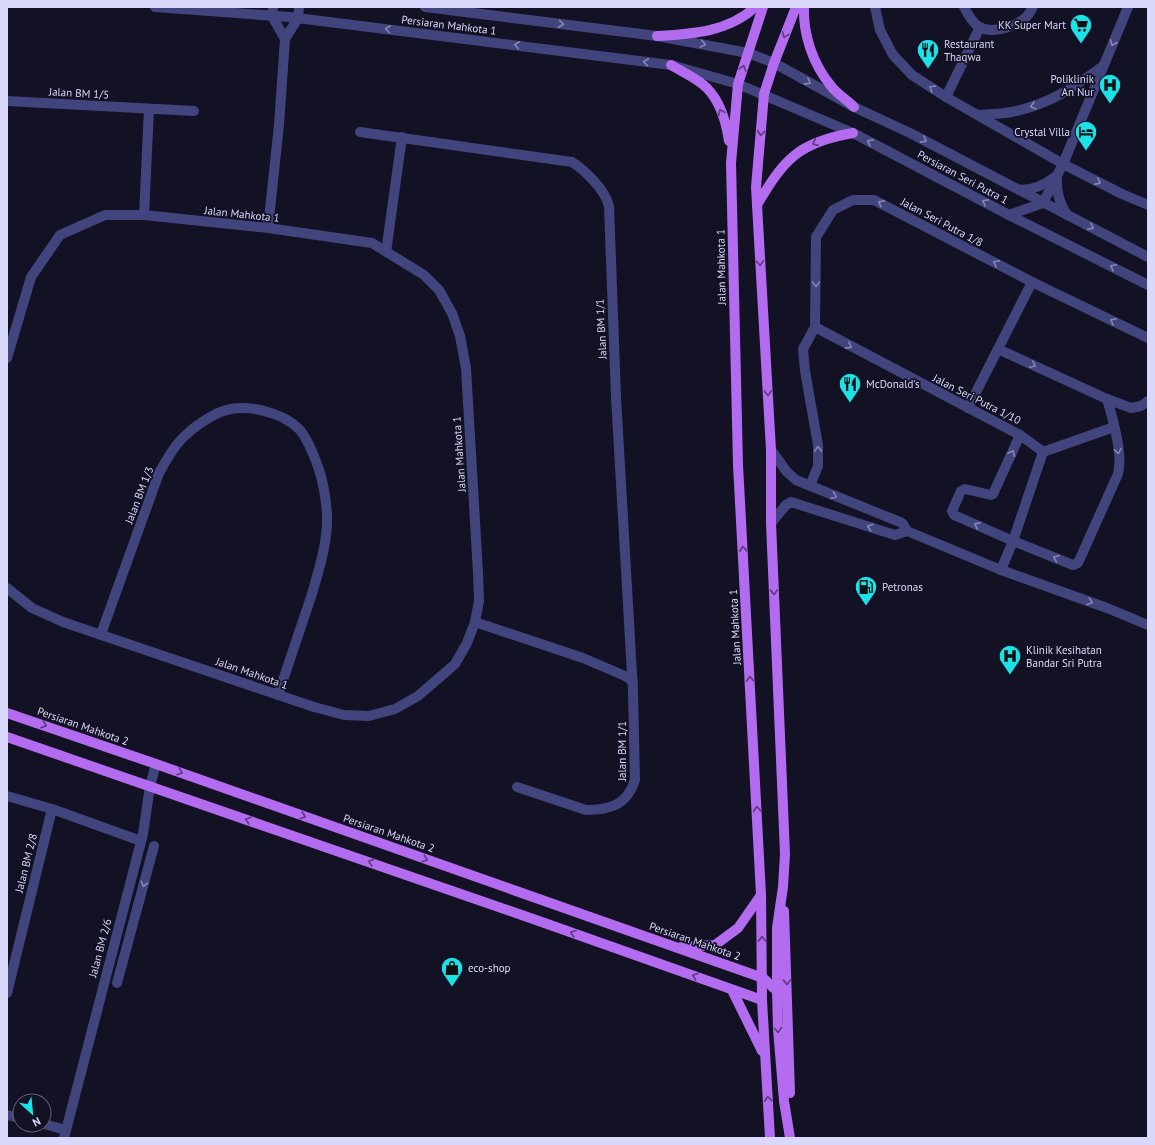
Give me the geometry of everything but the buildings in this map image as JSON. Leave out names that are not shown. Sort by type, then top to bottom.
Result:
[{"type":"main road","points":[[657,36],[685,34],[709,30],[729,24],[755,7]]},
{"type":"main road","name":"Jalan Mahkota 1","points":[[763,7],[738,84],[731,163],[738,465],[761,895],[764,1056],[770,1138]]},
{"type":"main road","points":[[790,1138],[784,1101],[778,1029],[777,928],[783,887],[785,854],[771,523],[772,450],[756,187],[764,94],[774,63],[796,7]]},
{"type":"main road","points":[[804,7],[807,39],[817,63],[832,86],[854,107]]},
{"type":"main road","points":[[671,65],[702,84],[713,96],[722,113],[727,130],[731,163]]},
{"type":"main road","points":[[757,205],[769,183],[782,166],[799,151],[817,142],[836,136],[853,133]]},
{"type":"main road","name":"Persiaran Mahkota 2","points":[[7,713],[763,978]]},
{"type":"main road","points":[[7,737],[544,922],[762,1000],[777,991]]},
{"type":"main road","points":[[783,887],[788,1007],[790,1138]]},
{"type":"main road","points":[[675,947],[715,945],[738,928],[761,895]]},
{"type":"main road","points":[[763,978],[777,991]]},
{"type":"main road","points":[[732,990],[764,1056]]},
{"type":"street","name":"Persiaran Mahkota 1","points":[[155,7],[272,11],[298,18],[671,65],[738,84],[764,94]]},
{"type":"street","points":[[268,228],[279,126],[285,39],[298,18],[299,7]]},
{"type":"street","name":"Persiaran Mahkota 1","points":[[425,7],[657,36],[748,53],[774,63]]},
{"type":"street","points":[[875,7],[880,30],[893,55],[912,76],[1063,164],[1122,194],[1148,205]]},
{"type":"street","points":[[964,7],[969,17],[980,27],[994,30],[1011,27],[1026,17],[1033,7]]},
{"type":"street","points":[[1009,215],[1043,203],[1063,164],[1128,7]]},
{"type":"street","points":[[272,11],[285,39]]},
{"type":"street","points":[[946,97],[980,27]]},
{"type":"street","name":"Persiaran Seri Putra 1","points":[[774,63],[854,107],[910,133],[1017,190],[1148,256]]},
{"type":"street","points":[[978,115],[1011,112],[1045,103],[1074,88],[1103,66]]},
{"type":"street","name":"Persiaran Seri Putra 1","points":[[764,94],[853,133],[1009,215],[1148,285]]},
{"type":"street","name":"Jalan BM 1/5","points":[[7,101],[194,111]]},
{"type":"street","points":[[144,215],[149,109]]},
{"type":"street","name":"Jalan BM 1/1","points":[[360,132],[572,162],[603,191],[609,206],[616,389],[636,780],[628,796],[619,804],[608,809],[586,810],[517,787]]},
{"type":"street","points":[[386,252],[402,138]]},
{"type":"street","points":[[1017,190],[1030,190],[1048,182],[1058,175]]},
{"type":"street","points":[[1058,175],[1058,196],[1067,215]]},
{"type":"street","name":"Jalan Seri Putra 1/8","points":[[815,328],[816,237],[833,210],[853,200],[874,200],[1032,282],[1148,338]]},
{"type":"street","name":"Jalan Mahkota 1","points":[[7,358],[31,277],[60,235],[104,215],[144,215],[268,228],[372,243],[424,275],[439,290],[452,313],[460,336],[466,368],[479,601],[475,622],[467,643],[455,664],[418,696],[395,709],[369,716],[344,715],[314,707],[63,622],[32,608],[7,588]]},
{"type":"street","points":[[968,408],[1032,282]]},
{"type":"street","points":[[810,486],[818,466],[818,445],[805,370],[803,349],[815,328]]},
{"type":"street","name":"Jalan Seri Putra 1/10","points":[[815,328],[1020,435],[1043,452]]},
{"type":"street","points":[[998,349],[1107,399],[1131,408],[1141,406],[1148,401]]},
{"type":"street","points":[[1020,435],[993,494],[991,495],[965,489],[961,491],[952,511],[954,515],[1012,541],[1073,565],[1078,563],[1118,474],[1120,465],[1114,427],[1107,399]]},
{"type":"street","name":"Jalan BM 1/3","points":[[102,634],[159,473],[171,453],[187,434],[206,420],[223,411],[241,408],[259,409],[275,414],[299,429],[307,442],[319,466],[324,488],[327,516],[322,558],[300,632],[278,694]]},
{"type":"street","points":[[1001,570],[1043,452],[1114,427]]},
{"type":"street","points":[[772,450],[787,472],[796,480],[900,522],[909,532],[1001,570],[1107,608],[1148,625]]},
{"type":"street","points":[[771,523],[786,505],[791,502],[895,535],[909,532]]},
{"type":"street","points":[[475,622],[582,658],[625,676],[632,681]]},
{"type":"street","name":"Jalan BM 2/6","points":[[65,1134],[141,840],[150,786],[156,764]]},
{"type":"street","points":[[7,796],[52,809],[141,840]]},
{"type":"street","name":"Jalan BM 2/8","points":[[7,993],[52,809]]},
{"type":"street","points":[[117,983],[154,846]]},
{"type":"street","points":[[52,1128],[65,1134]]},
{"type":"place","name":"KK Super Mart","points":[[1081,44]]},
{"type":"place","name":"Restaurant Thaqwa","points":[[928,70]]},
{"type":"place","name":"Poliklinik An Nur","points":[[1110,104]]},
{"type":"place","name":"Crystal Villa","points":[[1086,152]]},
{"type":"place","name":"McDonald's","points":[[850,404]]},
{"type":"place","name":"Petronas","points":[[866,606]]},
{"type":"place","name":"Klinik Kesihatan Bandar Sri Putra","points":[[1010,676]]},
{"type":"place","name":"eco-shop","points":[[452,988]]}]
